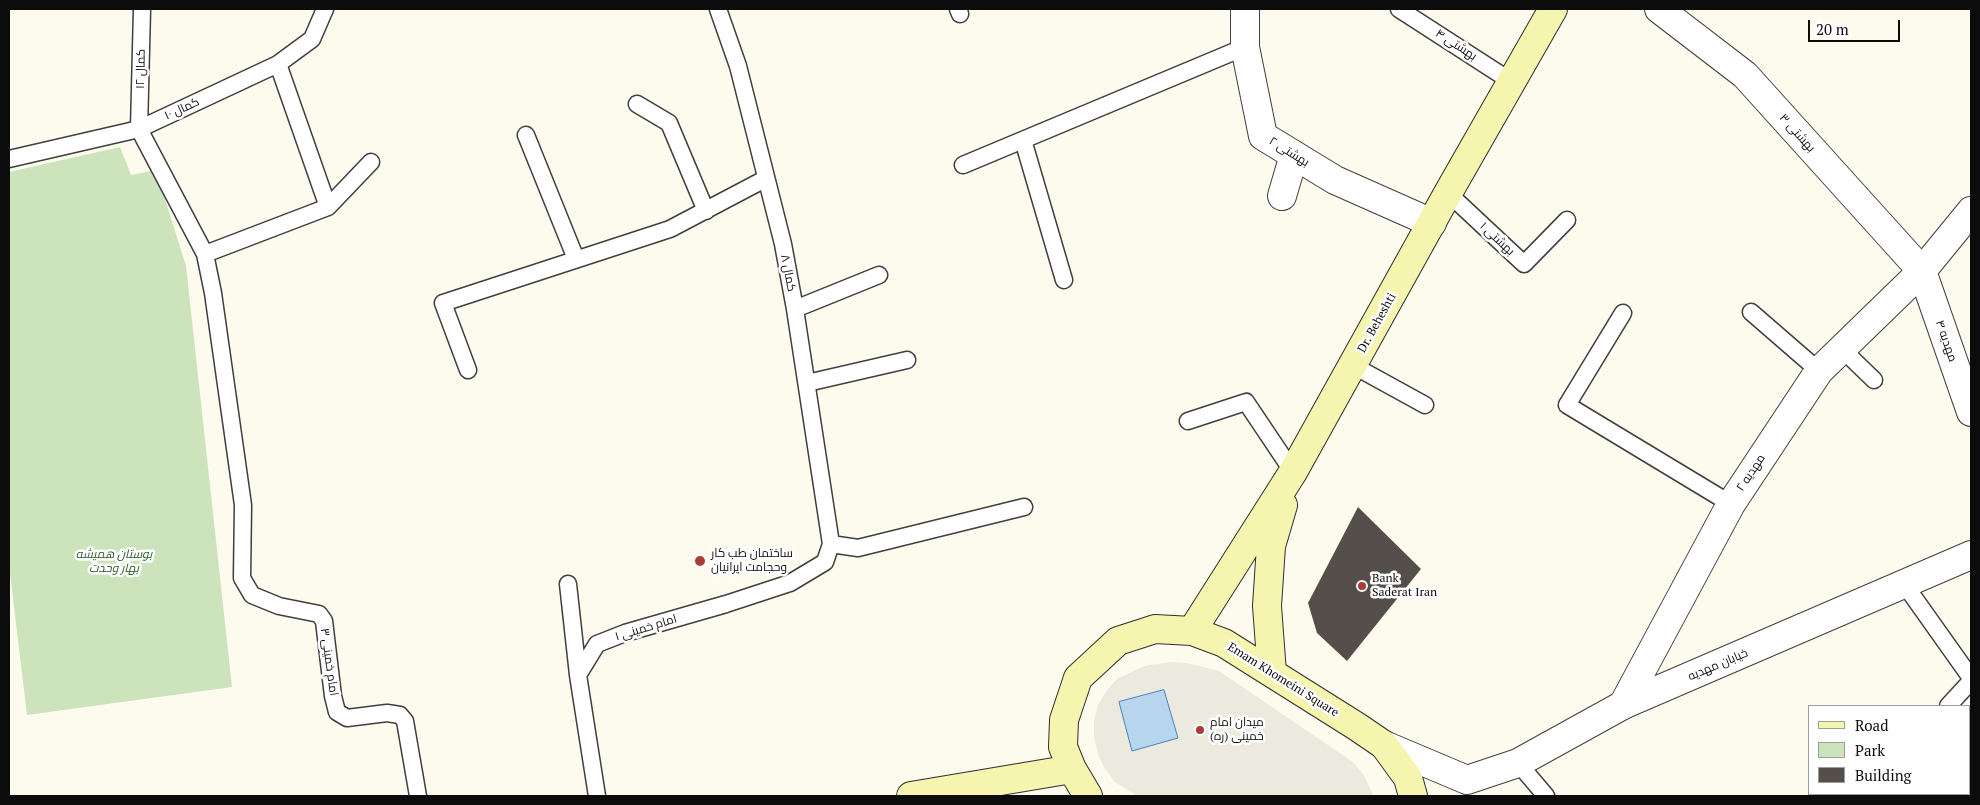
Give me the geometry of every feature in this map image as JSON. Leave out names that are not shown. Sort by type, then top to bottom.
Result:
[{"type":"main road","name":"Dr. Beheshti","points":[[1192,631],[1293,472],[1553,9]]},
{"type":"main road","points":[[1272,673],[1267,606],[1271,546],[1293,472]]},
{"type":"main road","name":"Emam Khomeini Square","points":[[1088,796],[1072,769],[1063,747],[1064,720],[1078,678],[1118,641],[1154,629],[1192,631],[1224,643],[1384,745],[1408,778],[1413,796]]},
{"type":"main road","points":[[911,796],[1072,769]]},
{"type":"street","name":"بهشتی ۲","points":[[1245,9],[1246,47],[1263,136],[1335,180],[1432,222]]},
{"type":"street","name":"بهشتی ۳","points":[[1659,9],[1745,75],[1922,271]]},
{"type":"street","points":[[1282,196],[1294,155]]},
{"type":"street","name":"مهدیه ۲","points":[[1623,705],[1731,504],[1819,370],[1842,350],[1922,271],[1971,211]]},
{"type":"street","name":"مهدیه ۴","points":[[1922,271],[1971,412]]},
{"type":"street","name":"خیابان مهدیه","points":[[1462,788],[1518,763],[1623,705],[1971,555]]},
{"type":"street","points":[[1384,745],[1462,788]]},
{"type":"lane","name":"کمال ۱۲","points":[[140,129],[142,9]]},
{"type":"lane","name":"کمال ۱۰","points":[[9,160],[140,129],[278,64],[312,40],[325,9]]},
{"type":"lane","name":"بهشتی ۴","points":[[1399,9],[1512,82]]},
{"type":"lane","name":"کمال ۸","points":[[723,10],[783,244],[795,309],[831,544]]},
{"type":"lane","points":[[963,165],[1246,47]]},
{"type":"lane","points":[[278,64],[328,207]]},
{"type":"lane","points":[[637,104],[669,123],[706,211]]},
{"type":"lane","points":[[140,129],[205,254],[328,207],[371,162]]},
{"type":"lane","points":[[526,135],[576,260]]},
{"type":"lane","points":[[1023,140],[1064,280]]},
{"type":"lane","points":[[468,370],[443,304],[670,229],[765,179]]},
{"type":"lane","name":"بهشتی ۱","points":[[1448,193],[1524,264],[1567,220]]},
{"type":"lane","name":"امام خمینی ۳","points":[[205,254],[213,293],[243,505],[242,578],[252,595],[279,606],[319,614],[324,621],[333,696],[337,712],[347,718],[387,713],[400,715],[405,721],[418,796]]},
{"type":"lane","points":[[795,309],[879,275]]},
{"type":"lane","points":[[1751,312],[1819,370]]},
{"type":"lane","points":[[1623,313],[1567,405],[1731,504]]},
{"type":"lane","points":[[1842,350],[1874,380]]},
{"type":"lane","points":[[806,383],[906,360]]},
{"type":"lane","points":[[1354,366],[1425,405]]},
{"type":"lane","points":[[1188,421],[1246,402],[1293,472]]},
{"type":"lane","points":[[831,544],[858,548],[1024,507]]},
{"type":"lane","name":"امام خمینی ۱","points":[[578,676],[597,644],[625,633],[726,604],[790,583],[825,562],[831,544]]},
{"type":"lane","points":[[568,584],[578,676],[597,796]]},
{"type":"lane","points":[[1905,585],[1971,680],[1949,705]]},
{"type":"lane","points":[[1518,763],[1546,796]]},
{"type":"green space","name":"بوستان همیشه بهار وحدت","points":[[120,147],[131,175],[156,170],[186,266],[232,687],[27,715],[9,565],[9,172]]},
{"type":"shaded area","name":"میدان امام خمینی (ره)","points":[[1171,662],[1187,663],[1219,671],[1353,762],[1363,774],[1374,796],[1137,796],[1115,782],[1105,769],[1098,754],[1094,738],[1094,721],[1098,705],[1107,690],[1117,679],[1144,666]]},
{"type":"water","points":[[1164,690],[1178,738],[1132,751],[1119,702]]},
{"type":"building","name":"Bank Saderat Iran","points":[[1358,507],[1421,569],[1347,661],[1317,633],[1308,603]]},
{"type":"place","name":"ساختمان طب کار و‌حجامت ایرانیان","points":[[700,561]]},
{"type":"place","name":"Bank Saderat Iran","points":[[1362,586]]},
{"type":"place","name":"میدان امام خمینی (ره)","points":[[1200,730]]}]
